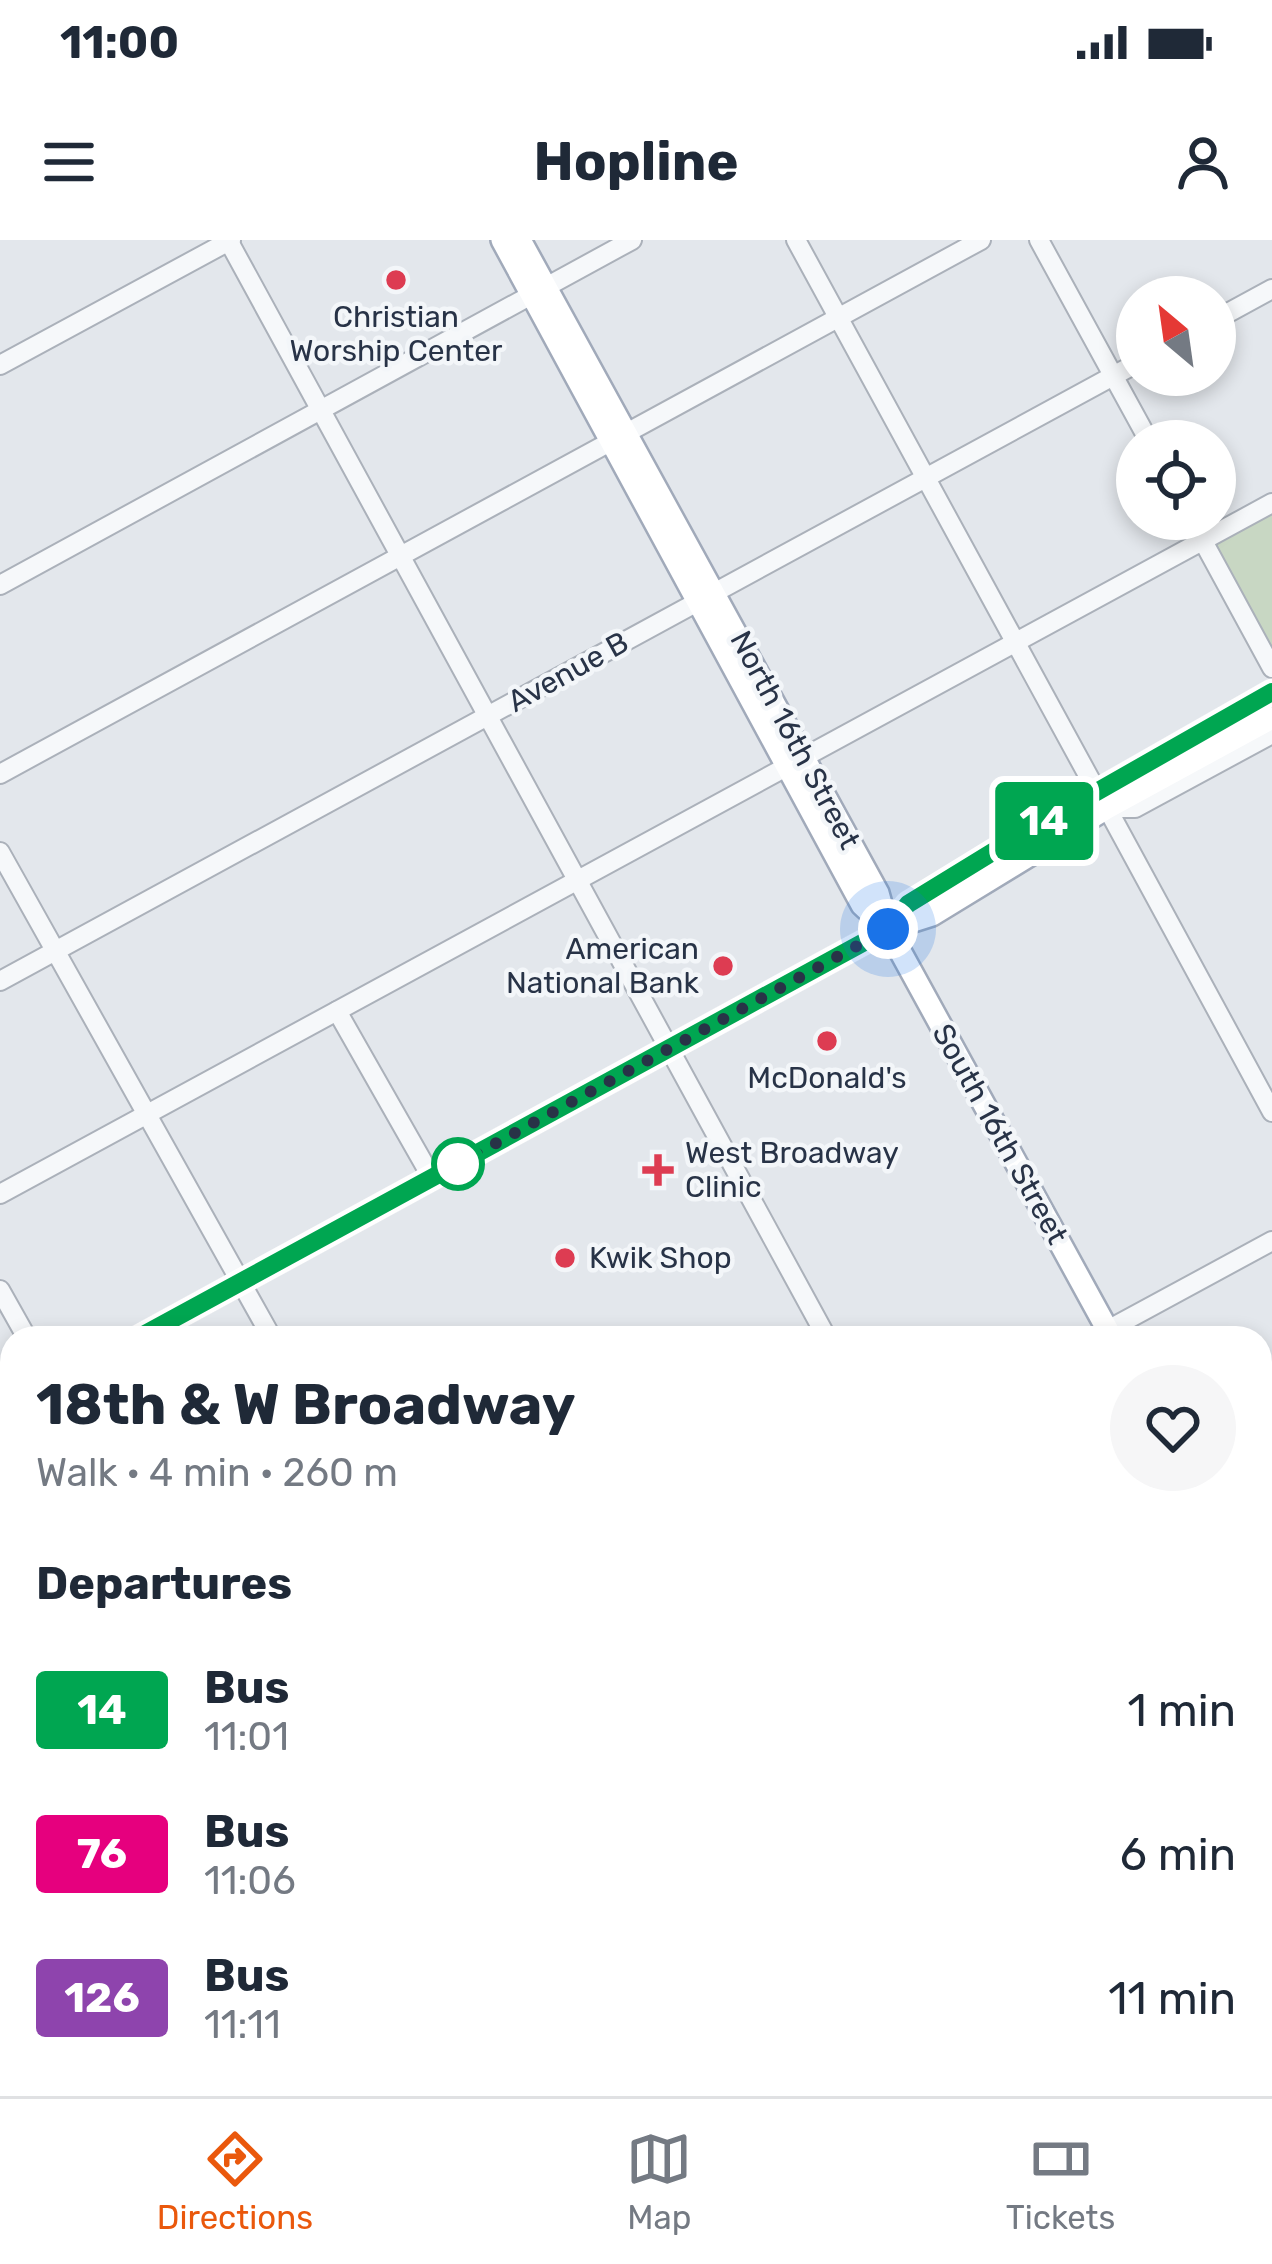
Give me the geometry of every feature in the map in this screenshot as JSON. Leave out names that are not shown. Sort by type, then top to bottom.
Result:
[{"type":"main road","name":"North 16th Street","points":[[502,240],[539,291],[795,762],[878,893],[888,929]]},
{"type":"main road","name":"North 16th Street","points":[[520,240],[539,291]]},
{"type":"main road","points":[[1102,800],[1272,692]]},
{"type":"main road","points":[[160,1326],[888,929],[908,904],[1102,800],[1272,718]]},
{"type":"main road","name":"South 16th Street","points":[[888,929],[1099,1326]]},
{"type":"street","points":[[0,365],[229,240],[820,1326]]},
{"type":"street","points":[[0,585],[632,240]]},
{"type":"street","points":[[796,240],[1272,1112]]},
{"type":"street","points":[[0,774],[981,240]]},
{"type":"street","points":[[1039,240],[1137,420]]},
{"type":"street","points":[[1236,309],[1272,289]]},
{"type":"street","name":"Avenue B","points":[[0,981],[1116,374]]},
{"type":"street","points":[[0,1194],[1272,503]]},
{"type":"street","points":[[1203,541],[1272,668]]},
{"type":"street","points":[[1102,800],[1136,808],[1272,734]]},
{"type":"street","points":[[0,852],[266,1326]]},
{"type":"street","points":[[338,1011],[432,1178]]},
{"type":"street","points":[[1120,1326],[1272,1241]]},
{"type":"street","points":[[0,1289],[20,1326]]},
{"type":"green space","points":[[1272,511],[1272,651],[1213,543],[1236,540],[1236,531]]},
{"type":"bus line","name":"14","points":[[160,1326],[888,929],[908,904],[1272,692]]},
{"type":"place","name":"Christian Worship Center","points":[[396,280]]},
{"type":"place","name":"American National Bank","points":[[723,966]]},
{"type":"place","name":"McDonald's","points":[[827,1041]]},
{"type":"place","name":"West Broadway Clinic","points":[[658,1170]]},
{"type":"place","name":"Kwik Shop","points":[[565,1258]]},
{"type":"route","points":[[458,1164],[888,929]]}]
